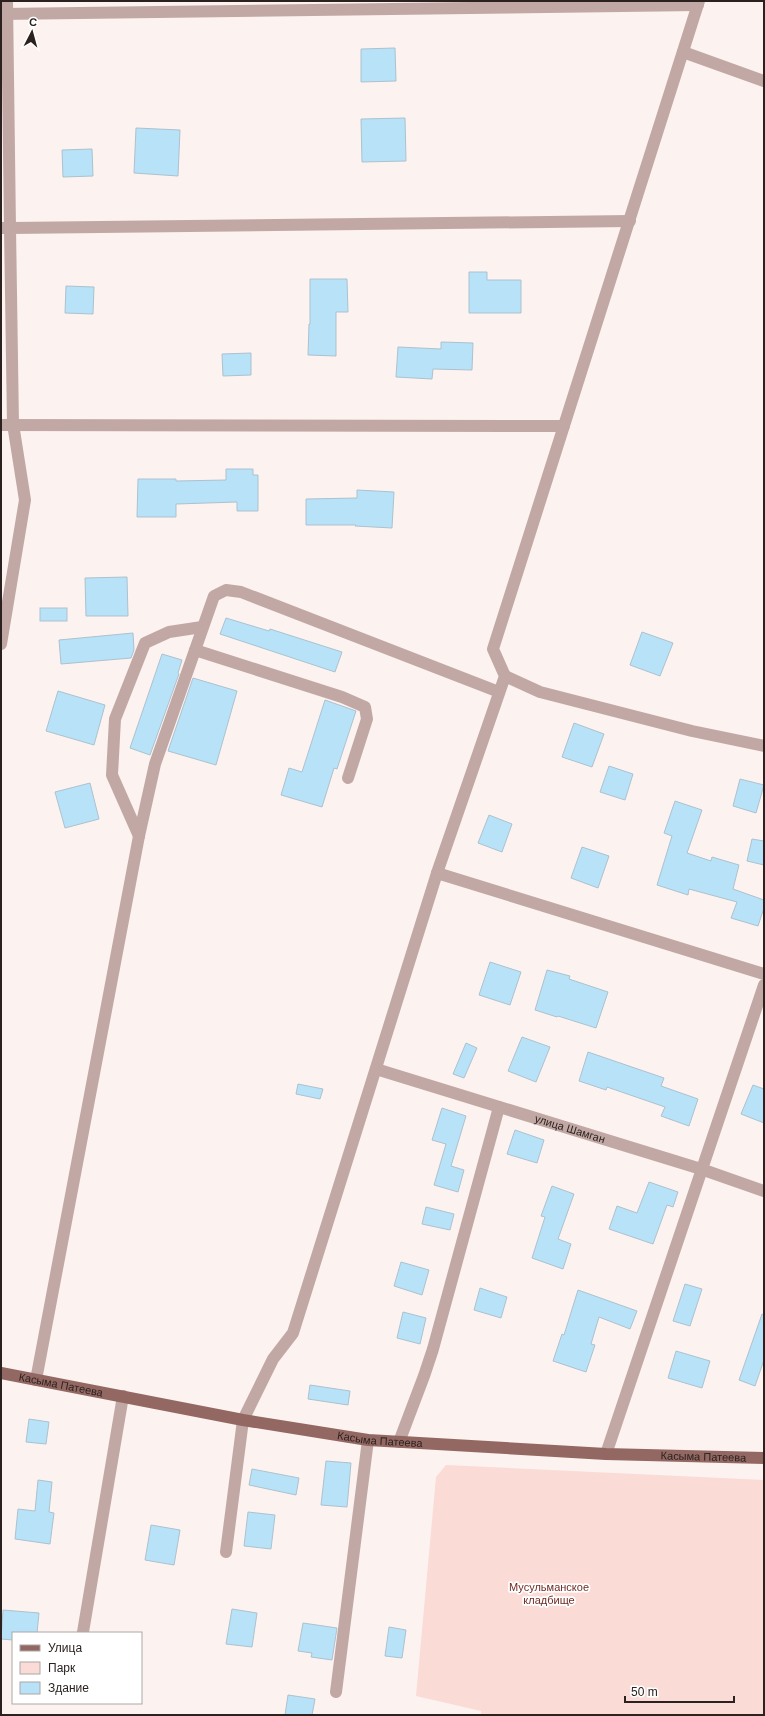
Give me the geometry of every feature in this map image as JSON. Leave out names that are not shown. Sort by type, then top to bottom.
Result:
[{"type":"main road","name":"Касыма Патеева","points":[[1,1373],[243,1420],[368,1440],[606,1454],[764,1458]]},
{"type":"street","points":[[1,643],[25,500],[7,424],[4,14],[6,1]]},
{"type":"street","points":[[4,14],[699,3],[493,649],[505,676],[540,692],[692,731],[764,746]]},
{"type":"street","points":[[683,52],[764,81]]},
{"type":"street","points":[[6,228],[630,221]]},
{"type":"street","points":[[7,424],[564,426]]},
{"type":"street","points":[[36,1380],[139,836],[155,764],[214,596],[226,590],[242,592],[499,692]]},
{"type":"street","points":[[139,836],[112,775],[115,719],[145,643],[169,632],[202,627]]},
{"type":"street","points":[[195,650],[342,697],[365,707],[367,719],[348,778]]},
{"type":"street","points":[[226,1552],[243,1420],[273,1359],[293,1333],[437,873],[505,676]]},
{"type":"street","points":[[437,873],[764,974]]},
{"type":"street","points":[[606,1454],[764,985]]},
{"type":"street","name":"улица Шамган","points":[[376,1069],[701,1169],[764,1191]]},
{"type":"street","points":[[399,1442],[433,1349],[499,1107]]},
{"type":"street","points":[[83,1632],[123,1396]]},
{"type":"street","points":[[336,1692],[368,1440]]},
{"type":"green space","name":"Мусульманское кладбище","points":[[446,1465],[764,1480],[764,1715],[481,1715],[481,1711],[416,1696],[436,1477]]},
{"type":"building","points":[[395,48],[396,81],[361,82],[361,49]]},
{"type":"building","points":[[405,118],[406,161],[362,162],[361,119]]},
{"type":"building","points":[[136,128],[180,130],[178,176],[134,173]]},
{"type":"building","points":[[92,149],[93,176],[63,177],[62,150]]},
{"type":"building","points":[[469,272],[487,272],[487,280],[521,280],[521,313],[469,313]]},
{"type":"building","points":[[310,279],[347,279],[348,312],[336,312],[336,356],[308,355]]},
{"type":"building","points":[[66,286],[94,287],[93,314],[65,313]]},
{"type":"building","points":[[441,342],[473,343],[472,370],[433,369],[432,379],[396,377],[398,347],[441,349]]},
{"type":"building","points":[[251,353],[251,375],[223,376],[222,354]]},
{"type":"building","points":[[226,469],[253,469],[253,475],[258,475],[258,511],[237,511],[237,502],[176,504],[176,517],[137,517],[138,479],[176,479],[176,481],[226,480]]},
{"type":"building","points":[[357,490],[394,492],[392,528],[355,526],[356,525],[306,525],[306,499],[357,498]]},
{"type":"building","points":[[127,577],[128,616],[86,616],[85,578]]},
{"type":"building","points":[[40,608],[67,608],[67,621],[40,621]]},
{"type":"building","points":[[226,618],[269,631],[270,629],[342,652],[335,672],[220,634]]},
{"type":"building","points":[[642,632],[673,643],[660,676],[630,665]]},
{"type":"building","points":[[133,633],[134,650],[131,658],[61,664],[59,640]]},
{"type":"building","points":[[162,654],[182,660],[179,674],[150,755],[130,748]]},
{"type":"building","points":[[193,678],[237,691],[216,765],[168,751]]},
{"type":"building","points":[[58,691],[105,705],[94,745],[46,731]]},
{"type":"building","points":[[325,700],[356,711],[337,769],[334,768],[322,807],[281,795],[289,768],[302,772]]},
{"type":"building","points":[[574,723],[604,734],[592,767],[562,757]]},
{"type":"building","points":[[609,766],[633,774],[625,800],[600,792]]},
{"type":"building","points":[[740,779],[764,785],[756,813],[733,806]]},
{"type":"building","points":[[90,783],[99,819],[65,828],[55,792]]},
{"type":"building","points":[[675,801],[702,810],[687,853],[711,861],[712,857],[739,865],[733,889],[764,900],[764,908],[758,926],[731,918],[737,902],[689,889],[688,895],[657,885],[672,836],[664,833]]},
{"type":"building","points":[[489,815],[512,824],[502,852],[478,843]]},
{"type":"building","points":[[752,839],[764,841],[764,865],[747,861]]},
{"type":"building","points":[[582,847],[609,856],[598,888],[571,878]]},
{"type":"building","points":[[490,962],[521,972],[510,1005],[479,995]]},
{"type":"building","points":[[547,970],[570,976],[569,979],[608,992],[596,1028],[535,1010]]},
{"type":"building","points":[[522,1037],[550,1047],[536,1082],[508,1071]]},
{"type":"building","points":[[466,1043],[477,1048],[464,1078],[453,1074]]},
{"type":"building","points":[[588,1052],[664,1078],[661,1086],[698,1099],[689,1126],[661,1116],[665,1107],[607,1087],[606,1090],[579,1081]]},
{"type":"building","points":[[298,1084],[323,1089],[320,1099],[296,1094]]},
{"type":"building","points":[[753,1085],[764,1089],[764,1123],[741,1114]]},
{"type":"building","points":[[442,1108],[466,1116],[451,1166],[464,1170],[458,1192],[434,1185],[446,1144],[432,1140]]},
{"type":"building","points":[[515,1130],[544,1140],[537,1163],[507,1154]]},
{"type":"building","points":[[649,1182],[678,1192],[673,1207],[667,1205],[653,1244],[609,1229],[617,1206],[637,1213]]},
{"type":"building","points":[[552,1186],[574,1194],[558,1239],[571,1244],[563,1269],[532,1258],[545,1217],[541,1216]]},
{"type":"building","points":[[426,1207],[454,1214],[450,1230],[422,1224]]},
{"type":"building","points":[[401,1262],[429,1270],[422,1295],[394,1286]]},
{"type":"building","points":[[685,1284],[702,1289],[690,1326],[673,1321]]},
{"type":"building","points":[[480,1288],[507,1297],[501,1318],[474,1310]]},
{"type":"building","points":[[578,1290],[637,1311],[630,1329],[599,1317],[591,1344],[595,1345],[586,1372],[553,1361],[562,1334],[564,1335]]},
{"type":"building","points":[[403,1312],[426,1318],[420,1344],[397,1338]]},
{"type":"building","points":[[762,1314],[764,1315],[764,1360],[755,1386],[739,1380]]},
{"type":"building","points":[[676,1351],[710,1361],[702,1388],[668,1378]]},
{"type":"building","points":[[310,1385],[350,1391],[348,1405],[308,1399]]},
{"type":"building","points":[[29,1419],[49,1422],[46,1444],[26,1442]]},
{"type":"building","points":[[326,1461],[351,1463],[347,1507],[321,1505]]},
{"type":"building","points":[[252,1469],[299,1478],[296,1495],[249,1485]]},
{"type":"building","points":[[38,1480],[52,1482],[49,1512],[54,1513],[50,1544],[15,1539],[18,1509],[35,1511]]},
{"type":"building","points":[[248,1512],[275,1515],[271,1549],[244,1546]]},
{"type":"building","points":[[151,1525],[180,1530],[174,1565],[145,1560]]},
{"type":"building","points":[[232,1609],[257,1613],[252,1647],[226,1644]]},
{"type":"building","points":[[3,1610],[39,1613],[37,1632],[12,1632],[12,1640],[1,1639]]},
{"type":"building","points":[[303,1623],[337,1628],[332,1660],[311,1657],[312,1653],[298,1651]]},
{"type":"building","points":[[389,1627],[406,1630],[402,1658],[385,1656]]},
{"type":"building","points":[[288,1695],[315,1699],[312,1715],[285,1715]]}]
